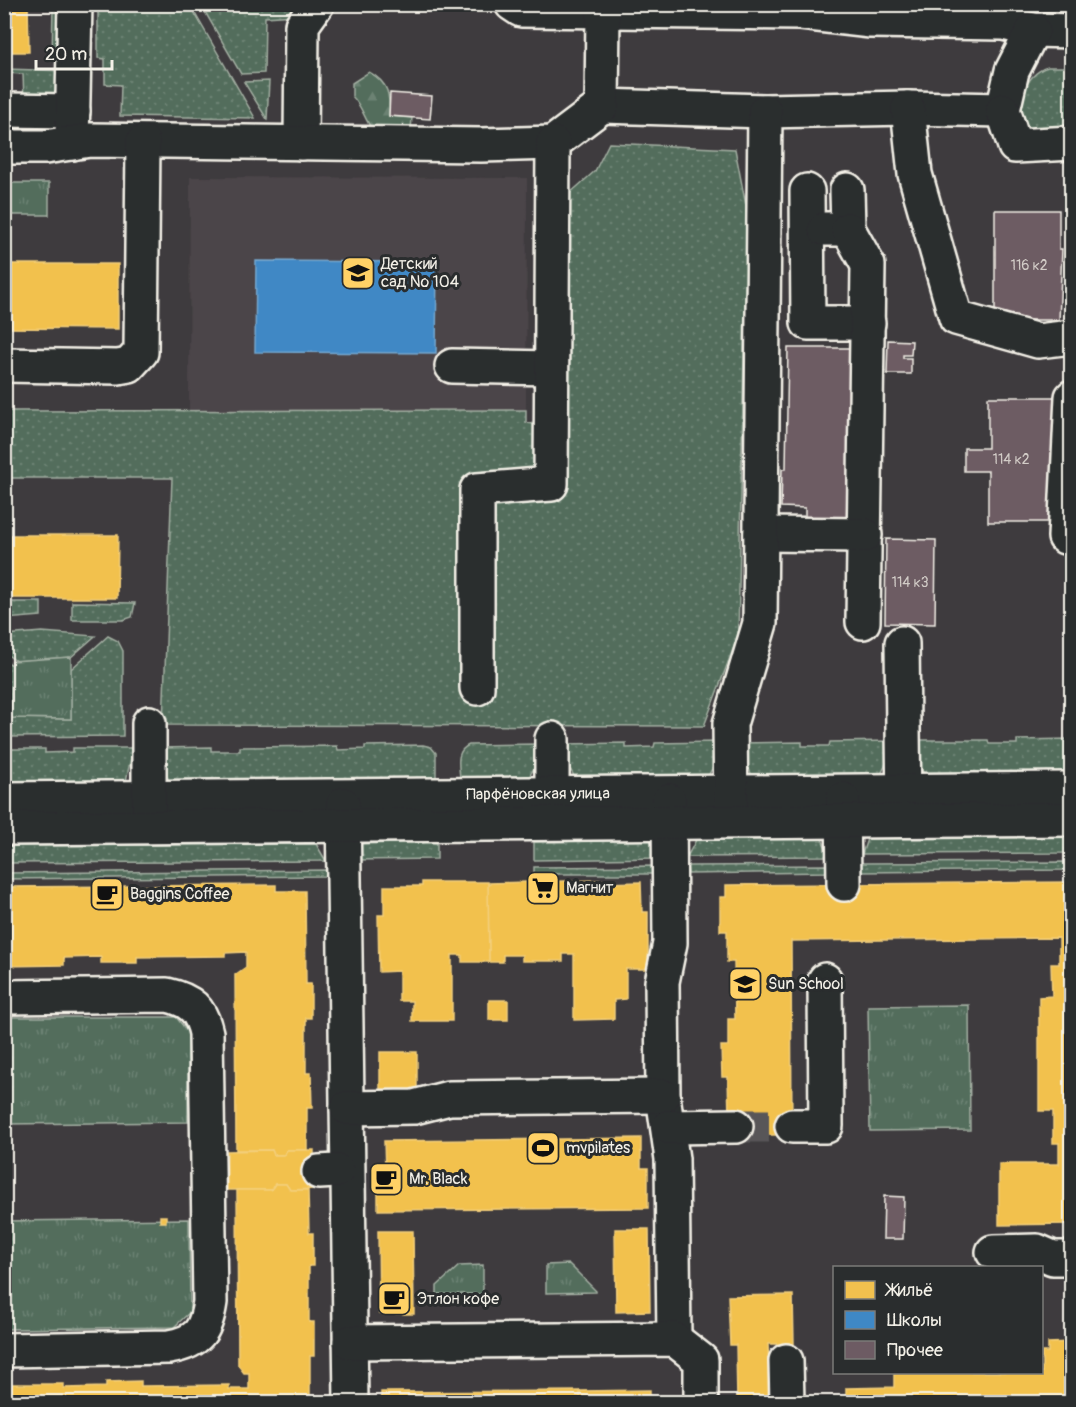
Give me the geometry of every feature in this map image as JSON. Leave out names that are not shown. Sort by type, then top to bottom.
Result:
[{"type":"street","points":[[73,127],[75,4]]},
{"type":"street","points":[[301,143],[302,25],[316,4]]},
{"type":"street","points":[[512,4],[521,9],[603,12],[801,12],[871,21],[1003,23],[1033,30],[1071,31]]},
{"type":"street","points":[[602,106],[603,12]]},
{"type":"street","points":[[1033,30],[1012,71],[1003,110],[1015,146],[1071,143]]},
{"type":"street","points":[[4,110],[73,127],[90,140],[301,143],[553,143],[602,106],[765,111],[908,108],[1003,110]]},
{"type":"street","points":[[908,108],[915,174],[956,318],[1038,341],[1071,338]]},
{"type":"street","points":[[731,807],[730,724],[759,623],[765,111]]},
{"type":"street","points":[[4,147],[45,147],[73,127]]},
{"type":"street","points":[[4,365],[118,367],[129,365],[141,352],[143,142]]},
{"type":"street","points":[[477,688],[477,490],[551,484],[553,143]]},
{"type":"street","points":[[847,190],[848,229],[868,265],[863,622]]},
{"type":"street","points":[[807,191],[808,323],[868,323]]},
{"type":"street","points":[[763,230],[848,229]]},
{"type":"street","points":[[452,366],[552,368]]},
{"type":"street","points":[[1065,537],[1071,397]]},
{"type":"street","points":[[761,534],[865,535]]},
{"type":"street","points":[[902,643],[904,805]]},
{"type":"street","points":[[148,812],[149,723]]},
{"type":"street","points":[[552,739],[552,794]]},
{"type":"street","name":"Парфёновская улица","points":[[4,799],[148,812],[669,808],[904,805],[1071,789]]},
{"type":"street","name":"Парфёновская улица","points":[[343,810],[552,794],[669,808]]},
{"type":"street","name":"Парфёновская улица","points":[[904,805],[1071,819]]},
{"type":"street","points":[[843,806],[844,884]]},
{"type":"street","points":[[669,808],[670,943],[662,982],[665,1112],[672,1159],[674,1339]]},
{"type":"street","points":[[343,810],[351,1402]]},
{"type":"street","points":[[339,1402],[328,1171],[335,865],[343,810]]},
{"type":"street","name":"Парфёновская улица","points":[[4,828],[148,812]]},
{"type":"street","points":[[792,1126],[826,1126],[825,980]]},
{"type":"street","points":[[4,997],[166,995],[182,999],[194,1006],[203,1018],[206,1033],[210,1302],[207,1322],[197,1336],[186,1345],[4,1350]]},
{"type":"street","points":[[347,1108],[414,1107],[449,1098],[665,1112],[736,1126]]},
{"type":"street","points":[[993,1252],[1037,1251],[1053,1258],[1071,1258]]},
{"type":"street","points":[[350,1342],[674,1339],[701,1360],[701,1402]]},
{"type":"street","points":[[786,1361],[787,1402]]},
{"type":"shaded area","name":"Детский сад № 104","points":[[190,177],[527,178],[526,410],[189,411]]},
{"type":"green space","points":[[53,5],[68,5],[68,60],[52,60]]},
{"type":"green space","points":[[98,5],[190,5],[255,118],[120,116],[121,85],[105,84],[105,59],[98,58]]},
{"type":"green space","points":[[201,5],[295,5],[295,15],[265,17],[264,73],[241,74]]},
{"type":"green space","points":[[1048,67],[1071,67],[1071,125],[1062,133],[1029,131],[1022,113],[1027,85],[1039,71]]},
{"type":"green space","points":[[5,69],[68,71],[61,95],[24,100],[23,74],[5,73]]},
{"type":"green space","points":[[369,72],[381,81],[387,90],[389,116],[412,118],[411,129],[372,129],[352,96],[352,83]]},
{"type":"green space","points":[[269,81],[267,119],[244,82]]},
{"type":"green space","points":[[609,143],[735,149],[747,211],[738,636],[704,726],[163,725],[172,478],[5,478],[5,411],[526,410],[526,423],[567,427],[569,194],[595,171]]},
{"type":"green space","points":[[5,183],[49,183],[49,215],[5,215]]},
{"type":"green space","points":[[5,602],[41,602],[41,616],[5,619]]},
{"type":"green space","points":[[72,602],[135,603],[132,617],[123,620],[72,620]]},
{"type":"green space","points":[[42,632],[95,636],[71,657],[16,661],[5,653],[5,635]]},
{"type":"green space","points":[[108,636],[118,641],[123,651],[123,736],[5,737],[5,718],[71,719],[71,669]]},
{"type":"green space","points":[[71,657],[71,719],[11,718],[12,661]]},
{"type":"green space","points":[[4,660],[12,665],[11,709],[5,709]]},
{"type":"green space","points":[[1071,739],[1071,772],[924,774],[914,754],[913,740],[988,740],[989,744],[1017,744],[1017,740]]},
{"type":"green space","points":[[891,741],[891,754],[881,774],[752,775],[742,756],[742,743],[802,742],[802,746],[829,746],[830,742]]},
{"type":"green space","points":[[718,742],[719,756],[708,776],[575,778],[564,757],[563,744],[626,743],[626,748],[654,747],[655,743]]},
{"type":"green space","points":[[540,744],[540,757],[529,777],[460,778],[460,755],[469,745]]},
{"type":"green space","points":[[423,745],[431,747],[436,753],[436,778],[169,781],[162,762],[162,748],[211,747],[211,751],[240,751],[240,747],[337,746],[338,750],[365,749],[365,746]]},
{"type":"green space","points":[[73,748],[133,748],[126,781],[5,782],[4,749],[45,749],[45,753],[73,752]]},
{"type":"green space","points":[[1071,837],[1071,853],[862,854],[867,839]]},
{"type":"green space","points":[[822,839],[829,856],[687,857],[696,840]]},
{"type":"green space","points":[[651,840],[658,858],[534,860],[534,842]]},
{"type":"green space","points":[[437,842],[437,859],[353,860],[361,844]]},
{"type":"green space","points":[[316,844],[326,861],[5,863],[5,846]]},
{"type":"green space","points":[[1071,862],[1072,870],[860,872],[860,863]]},
{"type":"green space","points":[[830,865],[830,872],[688,874],[687,866]]},
{"type":"green space","points":[[659,866],[659,874],[534,874],[534,867]]},
{"type":"green space","points":[[327,870],[327,876],[4,879],[5,873]]},
{"type":"green space","points":[[969,1005],[970,1130],[870,1131],[868,1006]]},
{"type":"green space","points":[[4,1017],[176,1017],[188,1032],[188,1122],[5,1124]]},
{"type":"green space","points":[[189,1219],[190,1312],[174,1327],[5,1329],[4,1221]]},
{"type":"green space","points":[[569,1264],[596,1292],[546,1293],[546,1265]]},
{"type":"green space","points":[[483,1265],[483,1294],[437,1294],[437,1286],[459,1266]]},
{"type":"building: Жильё","points":[[4,4],[28,4],[29,52],[4,52]]},
{"type":"building: Жильё","points":[[4,264],[118,264],[118,329],[4,328]]},
{"type":"building: Жильё","points":[[4,535],[118,535],[117,598],[4,598]]},
{"type":"building: Жильё","points":[[602,880],[602,883],[641,882],[642,912],[648,912],[648,969],[626,969],[626,999],[614,1000],[614,1019],[574,1020],[574,954],[563,954],[563,961],[522,961],[522,955],[503,955],[503,962],[489,962],[488,883]]},
{"type":"building: Жильё","points":[[422,882],[488,882],[489,962],[462,962],[462,955],[452,955],[452,1021],[412,1021],[412,1001],[399,1001],[399,971],[379,972],[378,915],[384,915],[384,886],[422,886]]},
{"type":"building: Жильё","points":[[1072,882],[1072,1224],[999,1225],[999,1164],[1059,1164],[1059,1143],[1053,1143],[1053,1111],[1039,1111],[1039,997],[1052,996],[1051,964],[1059,964],[1059,938],[791,941],[792,1135],[736,1135],[729,1118],[728,1077],[722,1077],[721,1046],[728,1046],[728,1019],[735,1019],[734,962],[727,962],[727,931],[720,931],[720,897],[726,897],[726,885]]},
{"type":"building: Жильё","points":[[276,885],[276,891],[305,891],[306,984],[311,984],[311,1018],[306,1018],[306,1073],[311,1073],[312,1108],[307,1108],[307,1150],[287,1150],[284,1155],[274,1155],[272,1150],[236,1150],[235,975],[246,967],[246,952],[225,953],[225,956],[137,957],[137,963],[101,963],[101,957],[64,958],[64,965],[4,966],[4,887]]},
{"type":"building: Жильё","points":[[489,1000],[508,1000],[508,1020],[489,1020]]},
{"type":"building: Жильё","points":[[380,1052],[417,1052],[417,1091],[380,1091]]},
{"type":"building: Жильё","points":[[641,1138],[641,1168],[648,1168],[648,1208],[378,1210],[378,1171],[385,1171],[384,1141]]},
{"type":"building: Жильё","points":[[272,1150],[274,1155],[284,1155],[287,1150],[314,1150],[314,1189],[290,1190],[286,1184],[275,1184],[271,1190],[227,1190],[227,1151]]},
{"type":"building: Жильё","points":[[275,1184],[286,1184],[290,1190],[308,1190],[309,1233],[313,1233],[313,1266],[309,1266],[309,1322],[314,1322],[314,1356],[310,1356],[310,1402],[4,1402],[4,1384],[64,1384],[64,1388],[106,1387],[106,1382],[141,1381],[141,1386],[229,1385],[229,1389],[249,1389],[249,1373],[244,1373],[238,1365],[237,1190],[271,1190]]},
{"type":"building: Жильё","points":[[160,1216],[166,1216],[166,1222],[160,1222]]},
{"type":"building: Жильё","points":[[615,1229],[649,1229],[650,1311],[616,1312]]},
{"type":"building: Жильё","points":[[378,1231],[413,1231],[414,1314],[379,1314]]},
{"type":"building: Жильё","points":[[793,1295],[794,1344],[768,1344],[770,1402],[737,1402],[736,1345],[730,1345],[728,1296]]},
{"type":"building: Жильё","points":[[1072,1342],[1072,1402],[829,1402],[829,1399],[846,1398],[846,1388],[894,1387],[894,1374],[1043,1374],[1043,1352],[1048,1352],[1048,1343]]},
{"type":"building: Жильё","points":[[650,1390],[650,1402],[580,1402],[580,1391]]},
{"type":"building: Жильё","points":[[580,1391],[580,1402],[381,1402],[381,1392]]},
{"type":"building: Школы","points":[[256,261],[437,262],[436,353],[255,352]]},
{"type":"building: Прочее","points":[[390,93],[432,96],[430,119],[389,116]]},
{"type":"building: Прочее","points":[[995,210],[1059,210],[1059,249],[1062,249],[1059,320],[995,320]]},
{"type":"building: Прочее","points":[[888,340],[912,341],[911,355],[903,355],[903,358],[911,358],[911,374],[887,374]]},
{"type":"building: Прочее","points":[[788,348],[852,348],[852,509],[847,509],[847,520],[805,519],[805,508],[781,507],[782,469],[786,469]]},
{"type":"building: Прочее","points":[[988,397],[1055,397],[1055,522],[988,522],[988,471],[964,471],[964,448],[988,448]]},
{"type":"building: Прочее","points":[[886,539],[936,540],[935,624],[885,623]]},
{"type":"building: Прочее","points":[[884,1196],[904,1197],[903,1239],[883,1239]]},
{"type":"tunnel","points":[[736,1126],[792,1126]]},
{"type":"place","name":"Детский сад № 104","points":[[358,273]]},
{"type":"place","name":"Магнит","points":[[543,888]]},
{"type":"place","name":"Baggins Coffee","points":[[107,894]]},
{"type":"place","name":"Sun School","points":[[745,984]]},
{"type":"place","name":"mvpilates","points":[[543,1148]]},
{"type":"place","name":"Mr. Black","points":[[386,1179]]},
{"type":"place","name":"Этлон кофе","points":[[394,1299]]}]
